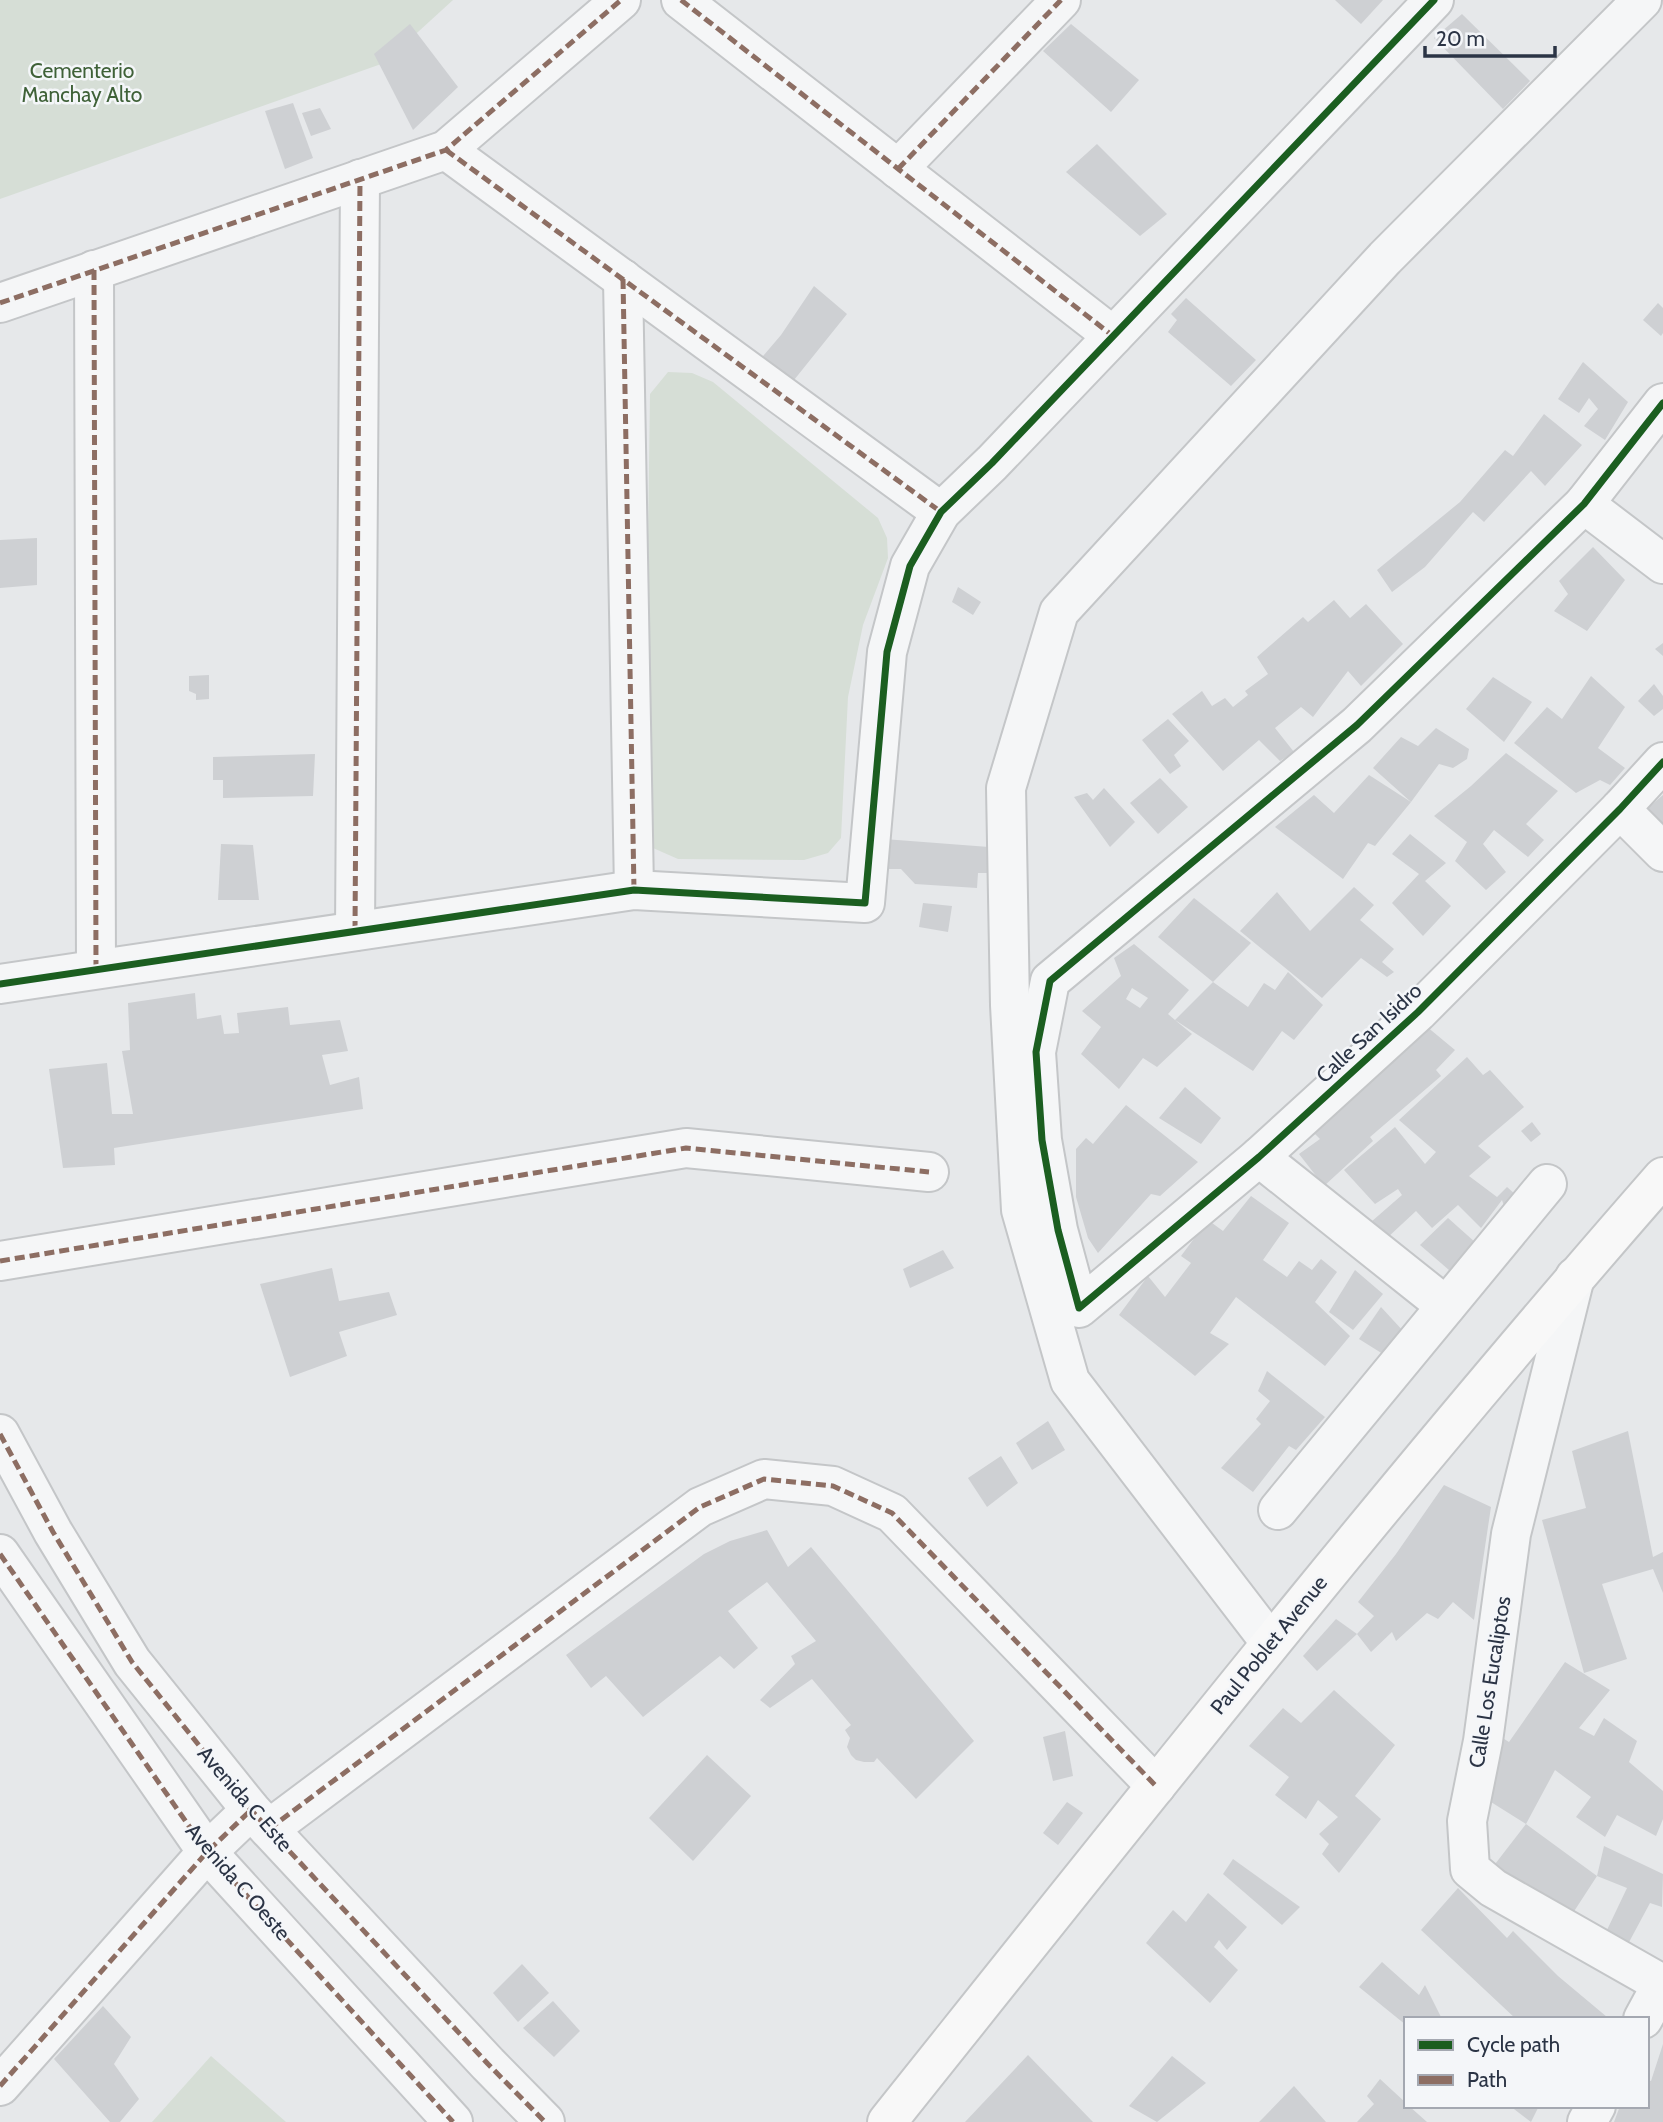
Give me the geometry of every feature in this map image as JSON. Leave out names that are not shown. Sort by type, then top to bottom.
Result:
[{"type":"main road","name":"Paul Poblet Avenue","points":[[887,2122],[1270,1642],[1663,1177]]},
{"type":"street","points":[[0,303],[446,150],[621,0]]},
{"type":"street","points":[[681,0],[1113,336]]},
{"type":"street","points":[[898,169],[1061,0]]},
{"type":"street","points":[[0,984],[634,890],[865,903],[887,652],[910,566],[940,512],[992,463],[1434,0]]},
{"type":"street","points":[[1270,1642],[1070,1381],[1021,1210],[1010,1005],[1006,788],[1059,612],[1385,258],[1642,0]]},
{"type":"street","points":[[446,150],[940,512]]},
{"type":"street","points":[[355,931],[360,179]]},
{"type":"street","points":[[93,270],[96,968]]},
{"type":"street","points":[[623,279],[634,890]]},
{"type":"street","points":[[1663,403],[1584,504],[1663,564]]},
{"type":"street","name":"Calle San Isidro","points":[[1584,504],[1357,725],[1050,981],[1036,1052],[1042,1140],[1058,1230],[1079,1308],[1259,1157],[1418,1012],[1620,809],[1663,762]]},
{"type":"street","points":[[1620,809],[1663,852]]},
{"type":"street","points":[[0,1261],[686,1148],[929,1172]]},
{"type":"street","points":[[1259,1157],[1446,1306]]},
{"type":"street","points":[[1278,1510],[1546,1184]]},
{"type":"street","name":"Calle Los Eucaliptos","points":[[1575,1278],[1511,1534],[1483,1741],[1467,1821],[1470,1869],[1493,1888],[1663,1983]]},
{"type":"street","name":"Avenida C Este","points":[[0,1434],[53,1532],[132,1662],[260,1819],[545,2122]]},
{"type":"street","points":[[0,2086],[207,1852],[260,1819],[700,1507],[764,1479],[833,1486],[892,1513],[1156,1786]]},
{"type":"street","name":"Avenida C Oeste","points":[[0,1554],[207,1852],[453,2122]]},
{"type":"street","points":[[1644,2017],[1663,1983]]},
{"type":"green space","name":"Cementerio Manchay Alto","points":[[0,0],[453,0],[384,63],[0,199]]},
{"type":"green space","points":[[668,372],[692,373],[713,382],[878,518],[887,538],[888,558],[863,625],[848,697],[841,838],[828,853],[804,860],[678,859],[653,848],[644,827],[650,394]]},
{"type":"green space","points":[[211,2056],[286,2122],[152,2122]]},
{"type":"building","points":[[1335,0],[1383,0],[1361,24]]},
{"type":"building","points":[[1462,14],[1530,81],[1503,109],[1434,38]]},
{"type":"building","points":[[410,24],[458,87],[413,130],[374,54]]},
{"type":"building","points":[[1071,24],[1139,80],[1111,112],[1043,51]]},
{"type":"building","points":[[293,103],[313,158],[285,169],[265,111]]},
{"type":"building","points":[[320,108],[331,129],[311,136],[302,113]]},
{"type":"building","points":[[1097,144],[1167,214],[1140,236],[1066,172]]},
{"type":"building","points":[[814,286],[847,314],[786,390],[757,363],[781,335]]},
{"type":"building","points":[[1186,298],[1256,360],[1231,386],[1168,332],[1177,320],[1171,314]]},
{"type":"building","points":[[1658,303],[1663,308],[1661,336],[1643,320]]},
{"type":"building","points":[[1583,362],[1628,402],[1605,440],[1584,426],[1598,409],[1589,398],[1579,413],[1558,399]]},
{"type":"building","points":[[1544,414],[1582,445],[1545,486],[1531,471],[1484,522],[1473,512],[1425,567],[1392,592],[1377,570],[1460,502],[1505,450],[1513,456]]},
{"type":"building","points":[[37,538],[37,585],[0,588],[0,540]]},
{"type":"building","points":[[1593,547],[1625,580],[1587,631],[1554,611],[1568,594],[1559,581]]},
{"type":"building","points":[[958,587],[981,602],[973,615],[952,602]]},
{"type":"building","points":[[1334,600],[1350,618],[1366,604],[1403,644],[1361,686],[1348,671],[1313,717],[1301,707],[1275,728],[1294,752],[1280,761],[1259,740],[1223,771],[1172,714],[1202,691],[1212,706],[1225,698],[1233,707],[1248,695],[1245,691],[1268,674],[1257,657],[1303,617],[1308,622]]},
{"type":"building","points":[[1663,643],[1663,656],[1655,649]]},
{"type":"building","points":[[209,675],[209,699],[196,700],[196,694],[189,691],[189,676]]},
{"type":"building","points":[[1591,676],[1625,707],[1598,748],[1625,768],[1610,785],[1600,780],[1576,793],[1514,743],[1547,707],[1562,719]]},
{"type":"building","points":[[1493,677],[1532,702],[1504,742],[1466,709]]},
{"type":"building","points":[[1654,684],[1663,696],[1663,709],[1654,716],[1638,701]]},
{"type":"building","points":[[1168,719],[1189,741],[1174,755],[1181,766],[1170,774],[1142,740]]},
{"type":"building","points":[[1436,728],[1469,749],[1467,759],[1453,768],[1439,764],[1411,802],[1373,768],[1401,737],[1418,746]]},
{"type":"building","points":[[1506,753],[1558,791],[1526,824],[1544,840],[1528,857],[1494,830],[1483,844],[1506,872],[1486,890],[1455,861],[1467,842],[1434,816]]},
{"type":"building","points":[[315,754],[313,796],[223,798],[223,780],[213,780],[213,757]]},
{"type":"building","points":[[1369,775],[1411,802],[1375,846],[1368,843],[1343,879],[1275,827],[1314,795],[1334,813]]},
{"type":"building","points":[[1160,778],[1188,807],[1158,834],[1130,803]]},
{"type":"building","points":[[1104,788],[1135,822],[1110,847],[1074,797],[1087,793],[1093,800]]},
{"type":"building","points":[[1663,795],[1663,836],[1643,812]]},
{"type":"building","points":[[1410,834],[1446,863],[1425,881],[1451,906],[1423,936],[1392,903],[1419,874],[1392,854]]},
{"type":"building","points":[[884,839],[989,847],[987,873],[978,873],[977,888],[915,884],[901,869],[885,869]]},
{"type":"building","points":[[221,844],[253,845],[259,900],[218,900]]},
{"type":"building","points":[[1354,887],[1374,905],[1360,920],[1394,949],[1382,962],[1394,972],[1387,977],[1361,958],[1322,998],[1240,931],[1277,892],[1310,931]]},
{"type":"building","points":[[1194,898],[1251,943],[1213,982],[1158,937]]},
{"type":"building","points":[[923,903],[952,906],[948,932],[919,927]]},
{"type":"building","points":[[1134,944],[1189,990],[1168,1014],[1192,1034],[1157,1067],[1143,1058],[1119,1089],[1081,1054],[1101,1027],[1082,1011],[1121,976],[1114,958]],"holes":[[[1132,988],[1148,998],[1140,1008],[1126,999]]]},
{"type":"building","points":[[1288,972],[1323,1005],[1294,1040],[1282,1031],[1253,1071],[1175,1020],[1213,982],[1248,1007],[1264,983],[1275,990]]},
{"type":"building","points":[[195,993],[197,1019],[221,1015],[224,1034],[239,1033],[237,1013],[288,1007],[290,1025],[340,1020],[348,1051],[322,1055],[330,1085],[359,1077],[363,1109],[114,1148],[115,1165],[63,1168],[49,1069],[107,1063],[112,1114],[133,1114],[122,1051],[130,1050],[128,1003]]},
{"type":"building","points":[[1426,1026],[1455,1050],[1436,1070],[1441,1076],[1370,1137],[1373,1141],[1324,1186],[1299,1154],[1320,1139],[1312,1131]]},
{"type":"building","points":[[1467,1057],[1483,1075],[1490,1070],[1524,1107],[1478,1146],[1491,1157],[1469,1176],[1497,1197],[1507,1187],[1516,1195],[1504,1206],[1502,1200],[1481,1228],[1458,1205],[1432,1228],[1416,1211],[1387,1238],[1371,1222],[1402,1195],[1398,1189],[1375,1204],[1344,1170],[1395,1127],[1425,1164],[1436,1152],[1399,1120]]},
{"type":"building","points":[[1185,1087],[1221,1118],[1201,1144],[1159,1118]]},
{"type":"building","points":[[1126,1105],[1198,1162],[1160,1196],[1151,1194],[1098,1253],[1088,1238],[1076,1197],[1076,1149],[1086,1138],[1093,1144]]},
{"type":"building","points":[[1532,1122],[1541,1134],[1531,1142],[1521,1131]]},
{"type":"building","points":[[1251,1196],[1289,1223],[1263,1260],[1287,1277],[1299,1261],[1312,1270],[1321,1259],[1337,1272],[1315,1302],[1350,1336],[1325,1366],[1236,1297],[1210,1333],[1229,1344],[1195,1376],[1119,1315],[1148,1276],[1165,1297],[1191,1263],[1181,1256],[1208,1220],[1223,1231]]},
{"type":"building","points":[[1448,1218],[1476,1243],[1449,1270],[1420,1245]]},
{"type":"building","points":[[943,1250],[954,1268],[910,1288],[903,1269]]},
{"type":"building","points":[[332,1268],[339,1301],[389,1292],[397,1315],[339,1332],[347,1356],[290,1377],[260,1284]]},
{"type":"building","points":[[1355,1270],[1383,1294],[1353,1330],[1329,1312]]},
{"type":"building","points":[[1381,1307],[1404,1332],[1383,1354],[1359,1339]]},
{"type":"building","points":[[1267,1371],[1325,1417],[1296,1450],[1289,1446],[1253,1492],[1221,1468],[1261,1424],[1256,1419],[1270,1401],[1258,1391]]},
{"type":"building","points":[[1048,1421],[1065,1450],[1032,1470],[1016,1443]]},
{"type":"building","points":[[1628,1431],[1653,1557],[1663,1552],[1663,1593],[1653,1569],[1602,1584],[1627,1659],[1584,1673],[1542,1520],[1586,1508],[1572,1451]]},
{"type":"building","points":[[1001,1456],[1018,1483],[987,1507],[968,1478]]},
{"type":"building","points":[[1444,1485],[1491,1507],[1474,1620],[1453,1602],[1438,1619],[1427,1613],[1396,1641],[1392,1632],[1371,1652],[1357,1634],[1374,1616],[1358,1602],[1396,1554]]},
{"type":"building","points":[[767,1530],[788,1567],[811,1547],[974,1741],[916,1799],[877,1758],[874,1762],[864,1762],[851,1755],[847,1747],[850,1738],[845,1730],[851,1725],[812,1679],[770,1708],[760,1700],[795,1664],[791,1656],[816,1641],[767,1582],[728,1611],[758,1648],[734,1669],[720,1656],[643,1717],[606,1676],[591,1688],[566,1655],[704,1554],[730,1541]]},
{"type":"building","points":[[1336,1619],[1357,1634],[1317,1671],[1303,1656]]},
{"type":"building","points":[[1565,1662],[1610,1690],[1579,1728],[1594,1736],[1604,1718],[1637,1741],[1629,1762],[1663,1791],[1663,1819],[1656,1836],[1617,1815],[1605,1837],[1576,1817],[1591,1797],[1555,1770],[1526,1824],[1483,1797],[1501,1737],[1509,1742]]},
{"type":"building","points":[[1334,1690],[1395,1745],[1355,1796],[1381,1819],[1339,1873],[1322,1854],[1329,1844],[1319,1834],[1338,1817],[1318,1800],[1306,1819],[1275,1795],[1289,1777],[1249,1746],[1283,1708],[1301,1723]]},
{"type":"building","points":[[1065,1731],[1073,1776],[1053,1781],[1043,1737]]},
{"type":"building","points":[[707,1755],[751,1796],[693,1861],[649,1818]]},
{"type":"building","points":[[1067,1802],[1083,1813],[1058,1845],[1043,1833]]},
{"type":"building","points":[[1526,1824],[1597,1876],[1571,1916],[1492,1868]]},
{"type":"building","points":[[1604,1846],[1663,1874],[1662,1907],[1650,1903],[1628,1944],[1607,1930],[1627,1888],[1597,1876]]},
{"type":"building","points":[[1233,1859],[1300,1907],[1282,1925],[1223,1874]]},
{"type":"building","points":[[1458,1888],[1507,1938],[1513,1931],[1558,1976],[1607,2017],[1514,2017],[1421,1930]]},
{"type":"building","points":[[1208,1893],[1247,1927],[1227,1950],[1219,1940],[1214,1947],[1238,1970],[1210,2003],[1146,1943],[1173,1910],[1186,1922]]},
{"type":"building","points":[[1382,1962],[1419,1995],[1425,1985],[1441,2017],[1404,2017],[1404,2023],[1359,1987]]},
{"type":"building","points":[[522,1964],[549,1993],[518,2022],[493,1993]]},
{"type":"building","points":[[553,2001],[580,2031],[554,2057],[523,2028]]},
{"type":"building","points":[[103,2006],[131,2037],[114,2064],[139,2099],[120,2122],[110,2122],[54,2059]]},
{"type":"building","points":[[1663,2044],[1663,2122],[1614,2122],[1619,2108],[1649,2108],[1651,2081]]},
{"type":"building","points":[[1028,2055],[1093,2122],[965,2122]]},
{"type":"building","points":[[1172,2056],[1206,2083],[1157,2122],[1129,2106]]},
{"type":"building","points":[[1380,2079],[1404,2101],[1404,2108],[1411,2108],[1427,2122],[1357,2122],[1374,2104],[1367,2096]]},
{"type":"building","points":[[1294,2086],[1326,2122],[1259,2122],[1265,2116]]},
{"type":"building","points":[[1513,2108],[1538,2108],[1531,2122]]},
{"type":"marked path","points":[[0,303],[446,150],[621,0]]},
{"type":"marked path","points":[[681,0],[1113,336]]},
{"type":"marked path","points":[[898,169],[1061,0]]},
{"type":"marked path","points":[[446,150],[941,512]]},
{"type":"marked path","points":[[355,931],[360,179]]},
{"type":"marked path","points":[[94,270],[96,968]]},
{"type":"marked path","points":[[623,279],[634,890]]},
{"type":"marked path","points":[[0,1261],[686,1148],[929,1172]]},
{"type":"marked path","points":[[0,1434],[53,1532],[132,1662],[251,1810],[545,2122]]},
{"type":"marked path","points":[[269,1829],[700,1507],[764,1479],[833,1486],[892,1513],[1156,1786]]},
{"type":"marked path","points":[[0,1554],[207,1852],[453,2122]]},
{"type":"marked path","points":[[0,2086],[207,1852],[251,1810]]},
{"type":"cycle path","points":[[0,984],[634,890],[865,903],[887,652],[910,566],[941,512],[992,463],[1434,0]]},
{"type":"cycle path","points":[[1663,403],[1584,504],[1357,725],[1050,981],[1036,1052],[1042,1140],[1058,1230],[1079,1308],[1259,1157],[1418,1012],[1620,809],[1663,762]]}]
